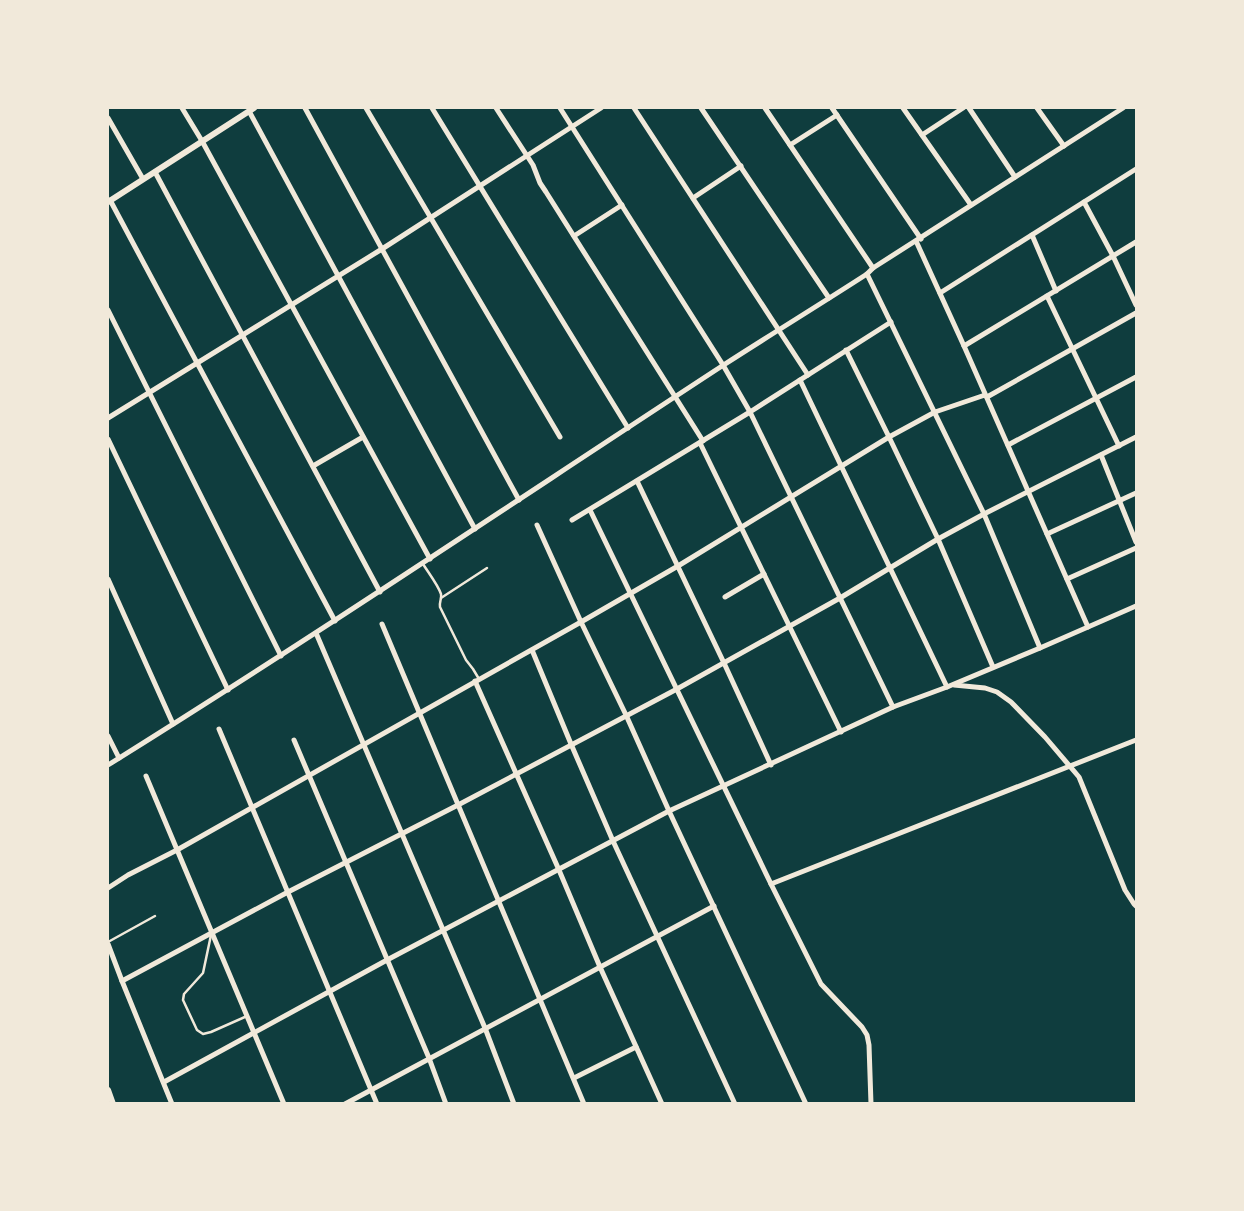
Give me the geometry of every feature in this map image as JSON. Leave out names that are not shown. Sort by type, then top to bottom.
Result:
[{"type":"street","points":[[182,108],[202,141],[430,559]]},
{"type":"street","points":[[305,108],[519,500]]},
{"type":"street","points":[[366,108],[560,437]]},
{"type":"street","points":[[432,108],[628,428]]},
{"type":"street","points":[[496,108],[533,165],[543,187],[675,397],[701,442],[841,732]]},
{"type":"street","points":[[560,108],[750,412],[893,707]]},
{"type":"street","points":[[108,418],[382,249],[601,108]]},
{"type":"street","points":[[634,108],[808,375]]},
{"type":"street","points":[[701,108],[829,298]]},
{"type":"street","points":[[765,108],[873,268]]},
{"type":"street","points":[[832,108],[918,240],[1088,627]]},
{"type":"street","points":[[903,108],[971,206]]},
{"type":"street","points":[[922,135],[963,108]]},
{"type":"street","points":[[969,108],[1015,177]]},
{"type":"street","points":[[1037,108],[1064,146]]},
{"type":"street","points":[[1111,108],[1115,113]]},
{"type":"street","points":[[108,765],[380,592],[675,397],[867,274],[873,268],[1123,108]]},
{"type":"street","points":[[335,621],[109,201],[251,109],[338,276],[475,529]]},
{"type":"street","points":[[790,145],[837,115]]},
{"type":"street","points":[[108,118],[143,179]]},
{"type":"street","points":[[693,198],[741,166]]},
{"type":"street","points":[[940,293],[1136,169]]},
{"type":"street","points":[[154,172],[380,592]]},
{"type":"street","points":[[1084,202],[1113,256],[1136,305]]},
{"type":"street","points":[[574,236],[622,205]]},
{"type":"street","points":[[1032,235],[1056,291]]},
{"type":"street","points":[[964,346],[1136,242]]},
{"type":"street","points":[[867,274],[984,514],[1040,648]]},
{"type":"street","points":[[1047,296],[1119,446]]},
{"type":"street","points":[[108,310],[281,656]]},
{"type":"street","points":[[108,888],[678,566],[889,437],[935,412],[986,396],[1136,313]]},
{"type":"street","points":[[572,520],[750,412],[891,322]]},
{"type":"street","points":[[846,350],[938,540],[993,667]]},
{"type":"street","points":[[1008,445],[1136,377]]},
{"type":"street","points":[[800,380],[949,686]]},
{"type":"street","points":[[312,466],[363,437]]},
{"type":"street","points":[[122,981],[724,663],[984,514],[1136,437]]},
{"type":"street","points":[[108,439],[228,690]]},
{"type":"street","points":[[1101,455],[1136,542]]},
{"type":"street","points":[[637,481],[771,765]]},
{"type":"street","points":[[1047,534],[1136,493]]},
{"type":"street","points":[[590,510],[821,984],[862,1027],[867,1035],[871,1104]]},
{"type":"street","points":[[537,525],[806,1104]]},
{"type":"street","points":[[1067,579],[1136,548]]},
{"type":"street","points":[[725,597],[764,574]]},
{"type":"street","points":[[108,579],[173,724]]},
{"type":"street","points":[[164,1082],[387,960],[669,811],[893,707],[949,686],[1136,606]]},
{"type":"street","points":[[382,624],[584,1104]]},
{"type":"street","points":[[316,633],[485,1028],[514,1104]]},
{"type":"street","points":[[532,650],[613,841],[735,1104]]},
{"type":"street","points":[[477,680],[600,967],[662,1104]]},
{"type":"street","points":[[949,686],[985,688],[997,692],[1011,702],[1045,737],[1079,778],[1125,890],[1136,906]]},
{"type":"street","points":[[219,729],[377,1104]]},
{"type":"street","points":[[108,736],[118,758]]},
{"type":"street","points":[[294,740],[430,1058],[446,1104]]},
{"type":"street","points":[[771,884],[1136,740]]},
{"type":"street","points":[[146,776],[284,1104]]},
{"type":"street","points":[[345,1104],[714,906]]},
{"type":"street","points":[[108,943],[172,1104]]},
{"type":"street","points":[[574,1078],[636,1047]]},
{"type":"street","points":[[108,1090],[113,1104]]},
{"type":"lane","points":[[423,564],[439,590],[441,598],[440,607],[466,660],[473,668],[477,680]]},
{"type":"lane","points":[[441,598],[487,568]]},
{"type":"lane","points":[[108,943],[155,916]]},
{"type":"lane","points":[[212,932],[202,973],[184,994],[183,1000],[196,1030],[203,1034],[212,1032],[247,1016]]}]
